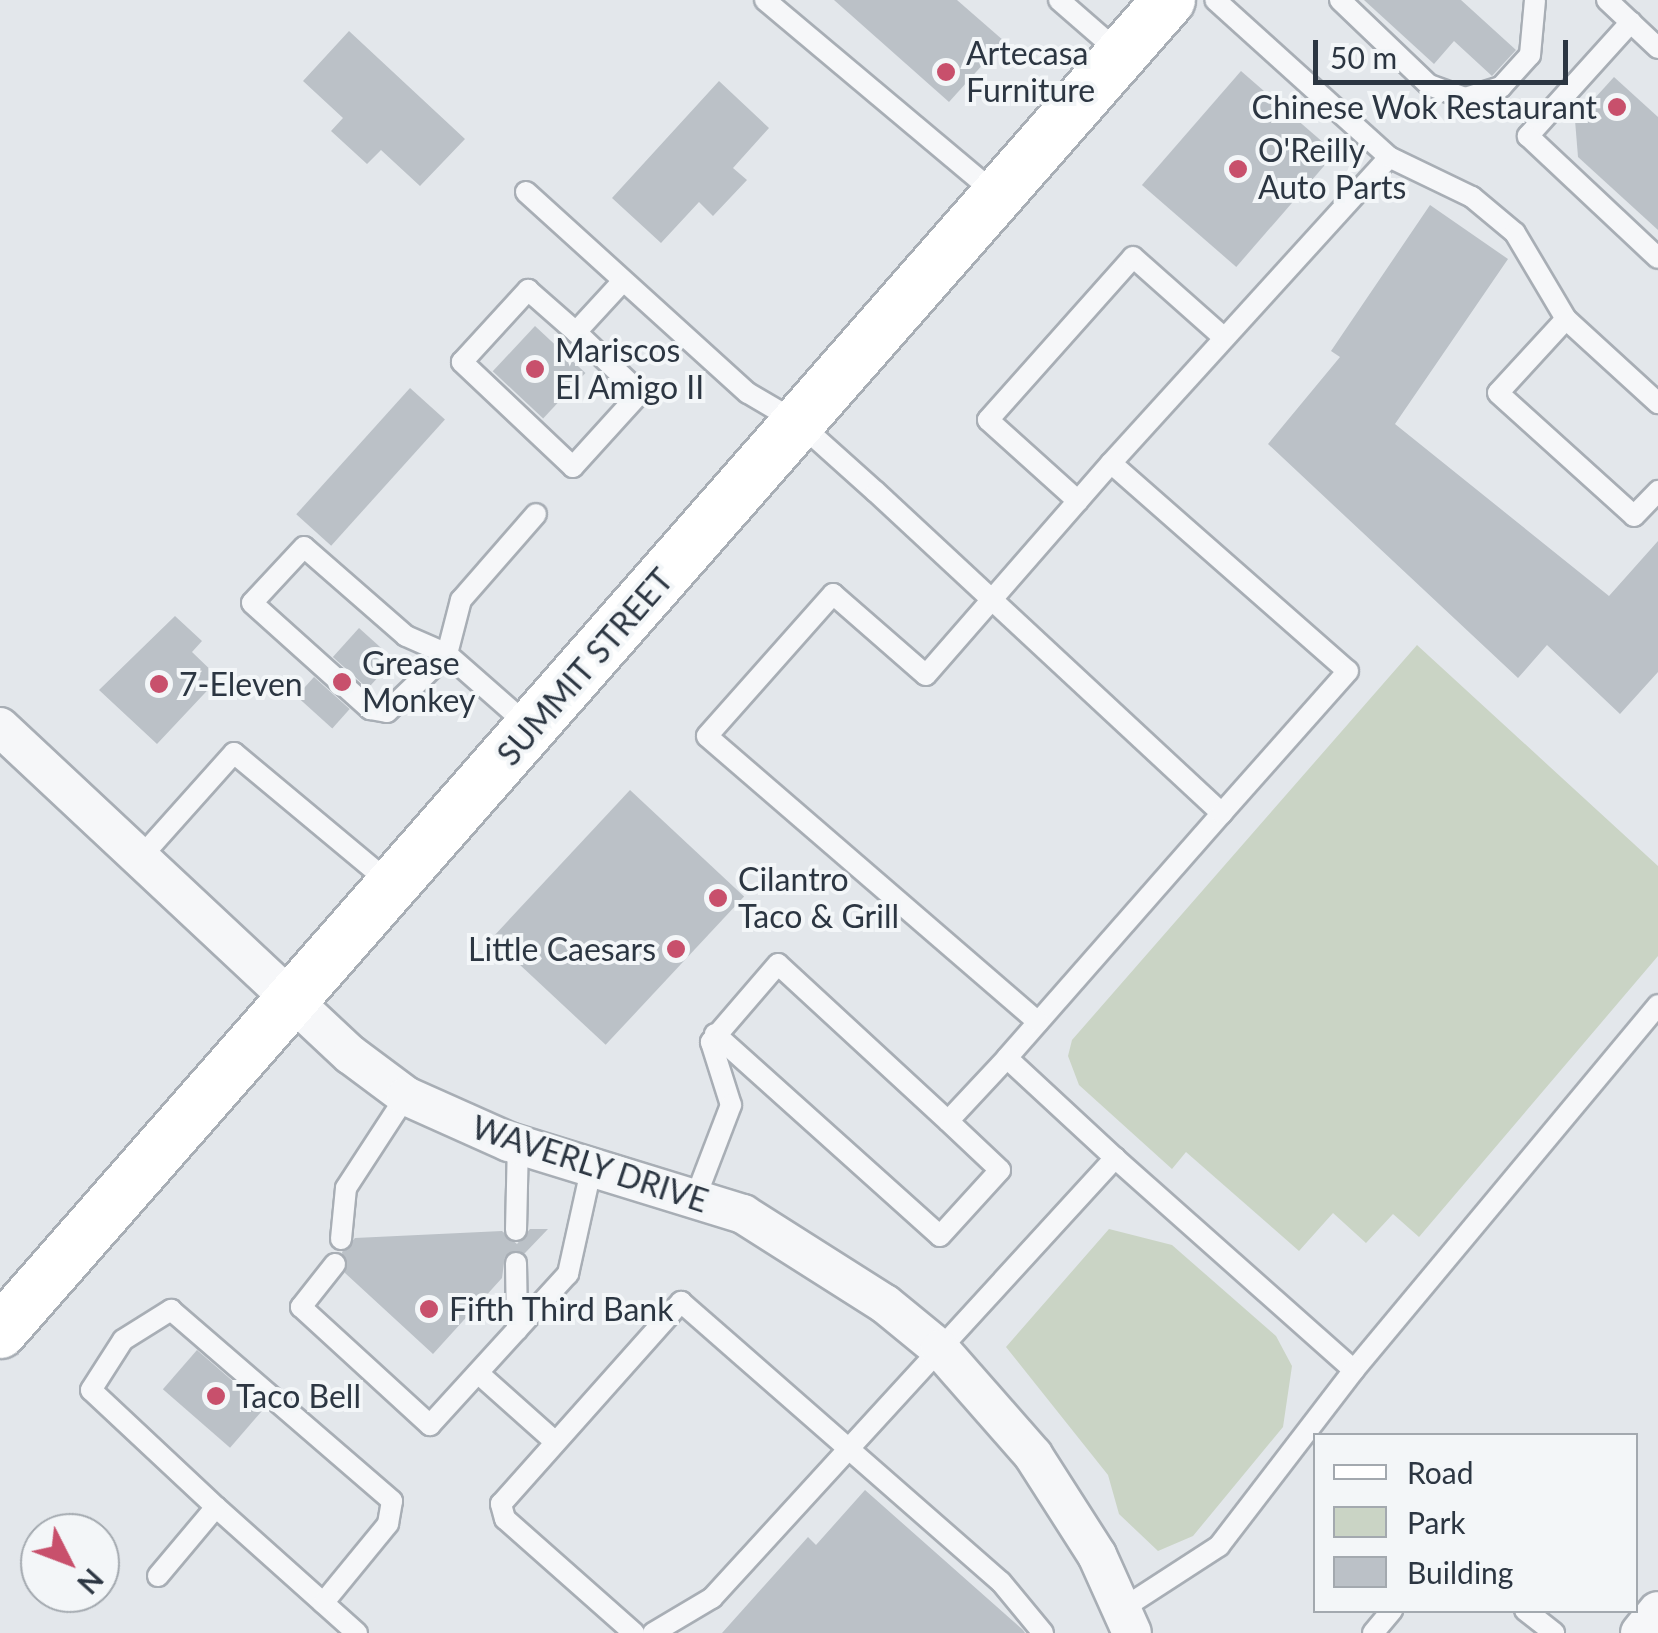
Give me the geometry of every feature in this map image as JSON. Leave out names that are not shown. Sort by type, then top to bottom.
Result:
[{"type":"main road","name":"SUMMIT STREET","points":[[0,1332],[1168,0]]},
{"type":"street","name":"WAVERLY DRIVE","points":[[0,727],[140,858],[296,995],[351,1055],[406,1096],[518,1144],[696,1196],[806,1248],[940,1350],[1033,1454],[1127,1621]]},
{"type":"street","points":[[1640,1633],[1658,1611]]},
{"type":"lane","points":[[764,0],[996,194]]},
{"type":"lane","points":[[1059,0],[1122,54]]},
{"type":"lane","points":[[1215,0],[1390,157],[1472,197],[1515,232],[1566,319],[1658,403]]},
{"type":"lane","points":[[1340,0],[1429,85],[1465,98],[1502,87],[1530,56],[1534,0]]},
{"type":"lane","points":[[1609,1],[1658,48]]},
{"type":"lane","points":[[1631,22],[1528,136],[1658,258]]},
{"type":"lane","points":[[1038,1022],[707,736],[834,594],[926,675],[1223,336],[1390,157]]},
{"type":"lane","points":[[526,192],[748,393],[799,423],[989,604],[1222,813]]},
{"type":"lane","points":[[1078,501],[988,420],[1132,257],[1223,336]]},
{"type":"lane","points":[[576,332],[622,282]]},
{"type":"lane","points":[[528,290],[576,332],[640,394],[573,467],[462,362],[528,290]]},
{"type":"lane","points":[[1566,319],[1498,393],[1634,516],[1658,492]]},
{"type":"lane","points":[[948,1121],[1348,671],[1112,463]]},
{"type":"lane","points":[[531,728],[447,654],[406,636],[304,547],[252,602],[370,708],[398,706],[447,654],[461,600],[536,514]]},
{"type":"lane","points":[[140,858],[234,753],[391,884]]},
{"type":"lane","points":[[696,1196],[731,1105],[709,1056],[714,1034],[778,964],[1000,1170],[940,1236],[714,1034]]},
{"type":"lane","points":[[1127,1621],[1219,1546],[1354,1370],[1658,1006]]},
{"type":"lane","points":[[1007,1058],[1354,1370]]},
{"type":"lane","points":[[340,1239],[346,1188],[406,1096]]},
{"type":"lane","points":[[516,1230],[518,1144]]},
{"type":"lane","points":[[653,1633],[702,1608],[1115,1158]]},
{"type":"lane","points":[[335,1264],[301,1307],[430,1425],[568,1274],[592,1166]]},
{"type":"lane","points":[[516,1263],[517,1330]]},
{"type":"lane","points":[[634,1633],[502,1514],[505,1494],[551,1438],[681,1302],[849,1445],[1026,1604],[1043,1633]]},
{"type":"lane","points":[[323,1603],[394,1507],[265,1384],[179,1312],[161,1310],[97,1373],[91,1390],[102,1409],[356,1633]]},
{"type":"lane","points":[[478,1373],[551,1438]]},
{"type":"lane","points":[[158,1576],[216,1507]]},
{"type":"lane","points":[[1373,1633],[1390,1613]]},
{"type":"lane","points":[[1529,1613],[1554,1633]]},
{"type":"green space","points":[[1417,645],[1658,866],[1658,956],[1419,1237],[1393,1214],[1366,1243],[1333,1213],[1299,1251],[1186,1152],[1172,1169],[1079,1085],[1068,1056],[1072,1040]]},
{"type":"green space","points":[[1109,1229],[1172,1245],[1276,1336],[1292,1366],[1283,1427],[1193,1536],[1158,1551],[1119,1514],[1108,1475],[1006,1347]]},
{"type":"building","name":"Artecasa Furniture","points":[[834,0],[957,0],[1004,41],[949,102]]},
{"type":"building","points":[[1364,0],[1461,0],[1516,50],[1492,76],[1454,41],[1434,64]]},
{"type":"building","points":[[349,31],[465,139],[420,186],[381,150],[367,164],[331,131],[343,118],[303,81]]},
{"type":"building","name":"O'Reilly Auto Parts","points":[[1241,71],[1335,153],[1236,267],[1142,185]]},
{"type":"building","points":[[1614,77],[1658,117],[1658,230],[1578,157],[1575,120]]},
{"type":"building","points":[[719,81],[769,128],[733,168],[747,180],[713,216],[699,202],[661,243],[612,198]]},
{"type":"building","points":[[1430,205],[1508,259],[1395,424],[1609,596],[1658,541],[1658,672],[1620,714],[1547,645],[1518,678],[1268,444],[1340,357],[1331,351]]},
{"type":"building","name":"Mariscos El Amigo II","points":[[535,326],[585,373],[543,418],[493,371]]},
{"type":"building","points":[[410,388],[445,419],[331,546],[296,514]]},
{"type":"building","name":"7-Eleven","points":[[175,616],[202,641],[192,652],[219,678],[157,744],[99,690]]},
{"type":"building","points":[[359,628],[394,659],[368,688],[333,657]]},
{"type":"building","points":[[314,677],[350,709],[332,728],[297,696]]},
{"type":"building","points":[[630,790],[744,896],[606,1045],[492,938]]},
{"type":"building","name":"Fifth Third Bank","points":[[530,1229],[548,1229],[525,1253],[505,1256],[502,1278],[433,1354],[345,1273],[342,1252],[355,1238],[502,1231],[517,1244]]},
{"type":"building","name":"Taco Bell","points":[[197,1350],[264,1408],[230,1448],[163,1389]]},
{"type":"building","points":[[865,1490],[1025,1633],[722,1633],[808,1537],[816,1545]]},
{"type":"place","name":"Artecasa Furniture","points":[[946,72]]},
{"type":"place","name":"Chinese Wok Restaurant","points":[[1617,107]]},
{"type":"place","name":"O'Reilly Auto Parts","points":[[1238,169]]},
{"type":"place","name":"Mariscos El Amigo II","points":[[535,369]]},
{"type":"place","name":"Grease Monkey","points":[[342,682]]},
{"type":"place","name":"7-Eleven","points":[[159,684]]},
{"type":"place","name":"Cilantro Taco & Grill","points":[[718,898]]},
{"type":"place","name":"Little Caesars","points":[[676,949]]},
{"type":"place","name":"Fifth Third Bank","points":[[429,1309]]},
{"type":"place","name":"Taco Bell","points":[[216,1396]]}]
